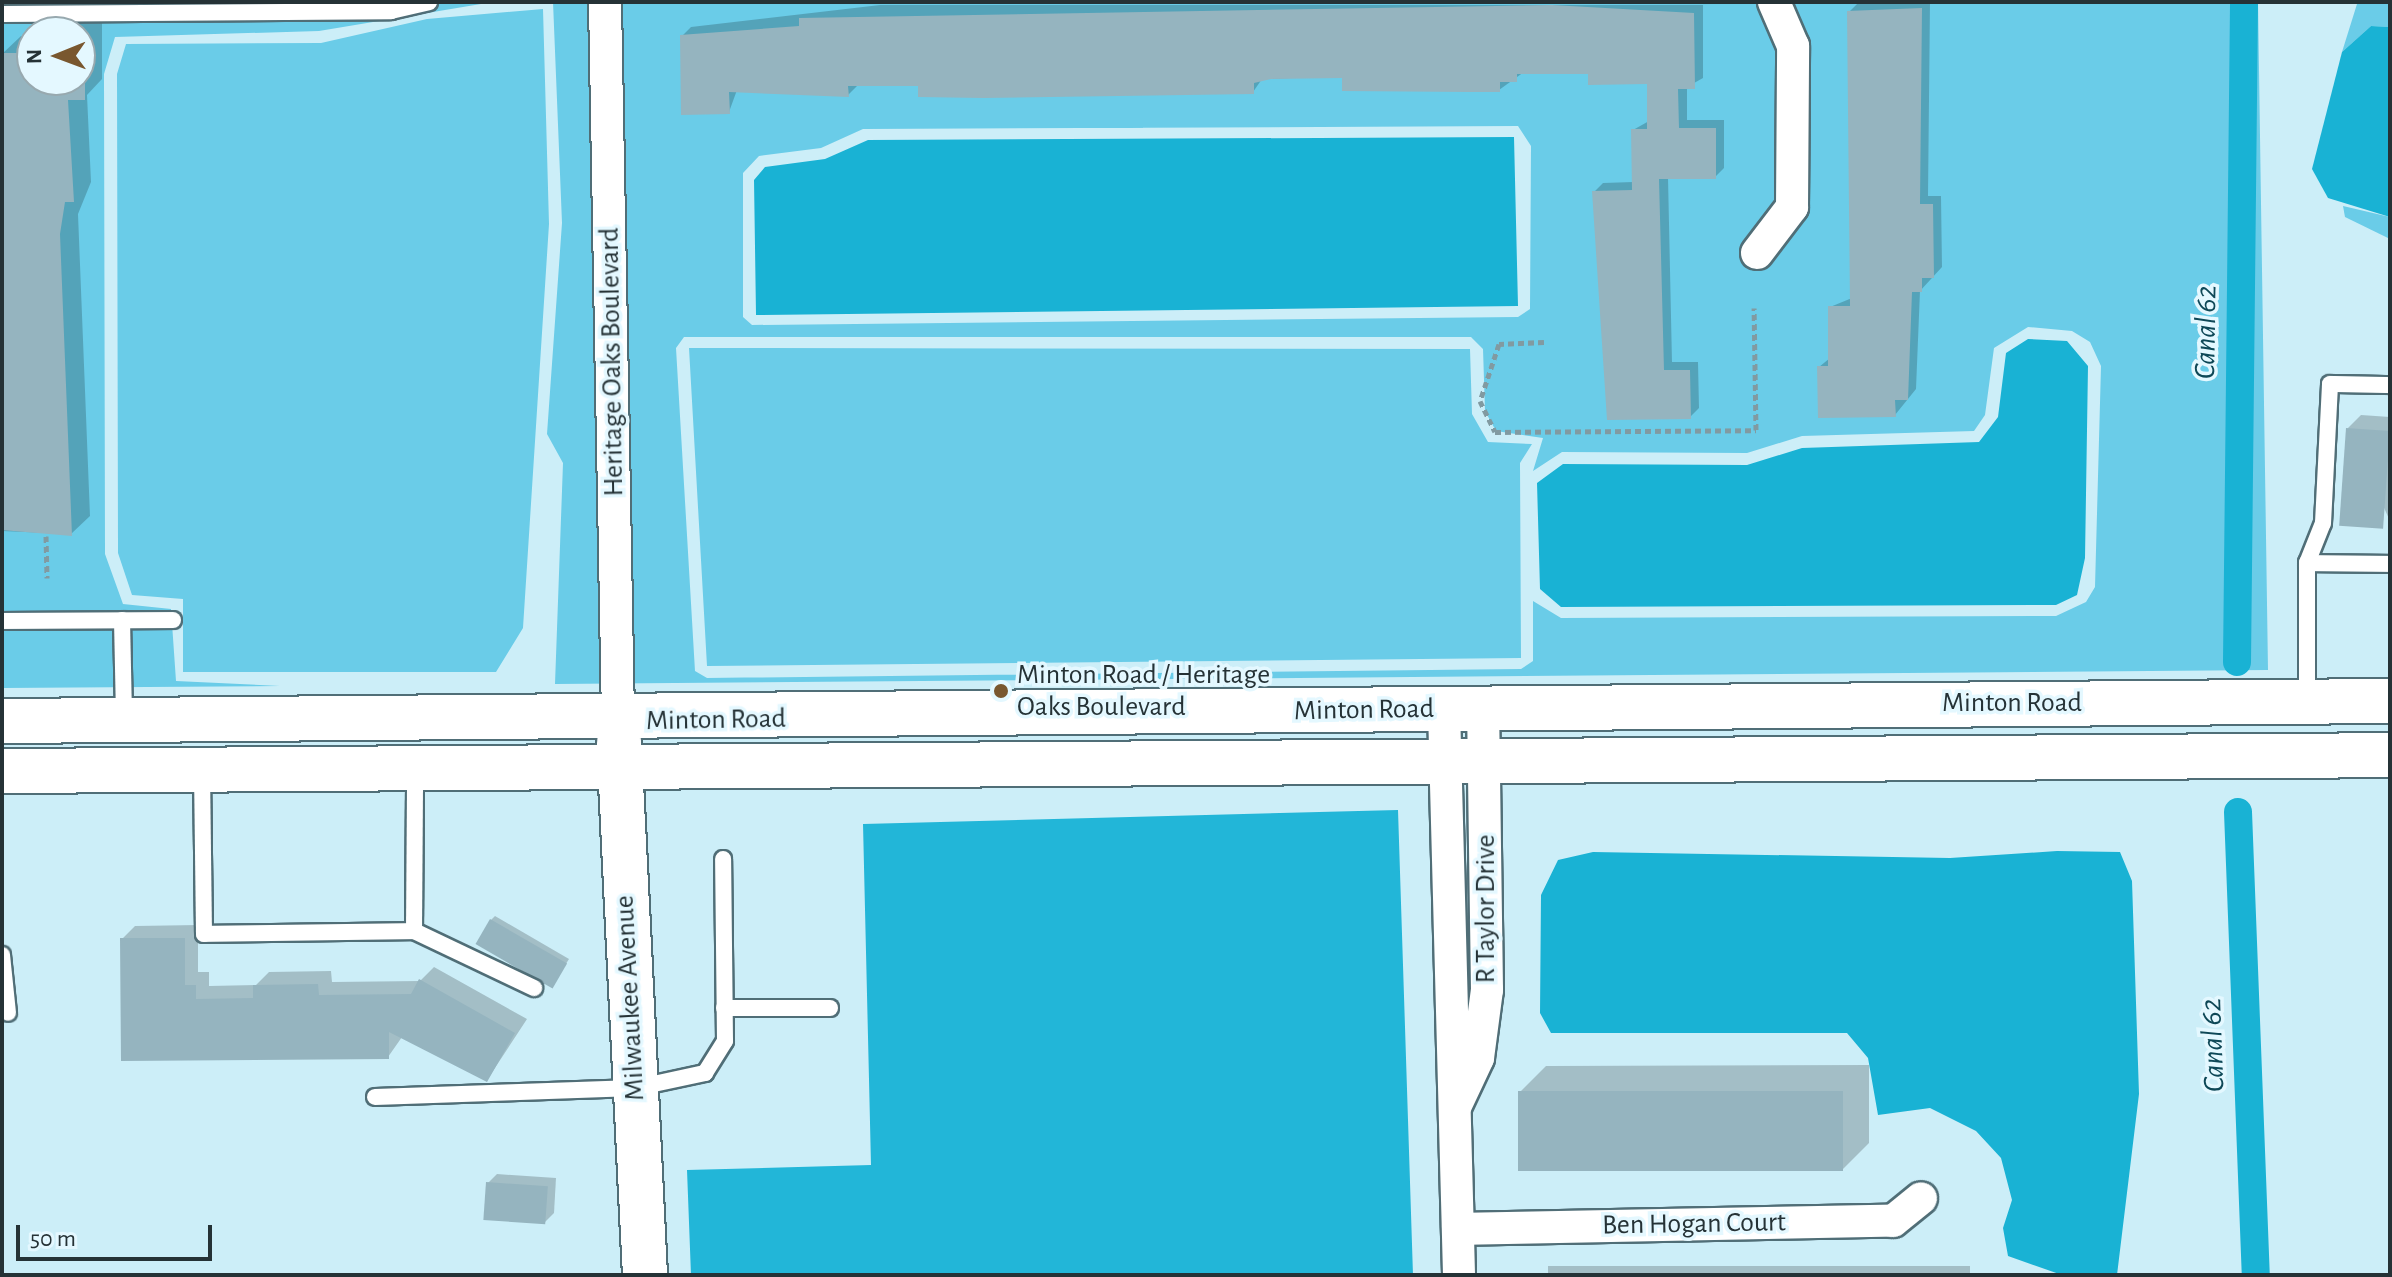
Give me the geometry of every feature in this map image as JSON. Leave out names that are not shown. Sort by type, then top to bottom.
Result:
[{"type":"main road","name":"Minton Road","points":[[2,721],[618,721],[1464,709],[2390,701]]},
{"type":"main road","name":"Milwaukee Avenue","points":[[618,721],[645,1275]]},
{"type":"main road","name":"Minton Road","points":[[2,771],[619,772],[2390,755]]},
{"type":"street","name":"Heritage Oaks Boulevard","points":[[605,2],[618,721]]},
{"type":"street","points":[[1757,253],[1792,207],[1793,46],[1774,2]]},
{"type":"street","name":"R Taylor Drive","points":[[1459,1275],[1456,1105],[1448,1006],[1446,901],[1464,764],[1464,709]]},
{"type":"street","name":"R Taylor Drive","points":[[1456,1105],[1478,1058],[1485,1007],[1486,902],[1464,764]]},
{"type":"street","points":[[1446,901],[1486,902]]},
{"type":"street","points":[[1448,1006],[1485,1007]]},
{"type":"street","name":"Ben Hogan Court","points":[[1458,1229],[1893,1221],[1921,1198]]},
{"type":"lane","points":[[2,14],[391,11],[429,2]]},
{"type":"lane","points":[[2307,701],[2307,563],[2323,523],[2330,384],[2390,385]]},
{"type":"lane","points":[[2307,563],[2390,564]]},
{"type":"lane","points":[[122,620],[124,721]]},
{"type":"lane","points":[[2,621],[173,620]]},
{"type":"lane","points":[[202,770],[204,934],[414,931],[534,988]]},
{"type":"lane","points":[[414,931],[415,771]]},
{"type":"lane","points":[[375,1097],[635,1088],[705,1073],[725,1041],[723,859]]},
{"type":"lane","points":[[2,955],[8,1013]]},
{"type":"lane","points":[[724,1008],[830,1008]]},
{"type":"path","points":[[1544,342],[1499,344],[1480,401],[1495,432],[1756,430],[1754,308]]},
{"type":"path","points":[[46,536],[47,578]]},
{"type":"shaded area","points":[[2,2],[493,2],[319,31],[115,37],[104,74],[105,554],[123,604],[171,609],[176,681],[280,686],[2,688]]},
{"type":"shaded area","points":[[553,2],[2258,2],[2268,670],[555,684],[563,463],[547,434],[562,223]],"holes":[[[1518,126],[1531,146],[1530,309],[1518,317],[752,325],[743,317],[743,173],[759,156],[821,148],[863,129]],[[2028,327],[2072,331],[2090,342],[2101,366],[2095,587],[2086,602],[2056,616],[1561,618],[1533,601],[1533,661],[1521,669],[707,678],[695,671],[676,348],[684,337],[1471,337],[1483,349],[1485,411],[1496,431],[1543,438],[1533,471],[1562,452],[1747,453],[1802,436],[1974,431],[1985,415],[1994,348]]]},
{"type":"shaded area","points":[[2390,2],[2390,27],[2371,26],[2342,52],[2357,4]]},
{"type":"shaded area","points":[[543,9],[549,224],[523,628],[496,672],[183,672],[183,599],[132,595],[118,553],[117,74],[126,44],[321,43],[427,19]]},
{"type":"shaded area","points":[[2371,26],[2390,27],[2390,217],[2328,198],[2312,169],[2342,52]]},
{"type":"shaded area","points":[[1514,137],[1518,306],[756,315],[754,180],[765,167],[825,159],[868,140]]},
{"type":"shaded area","points":[[2343,206],[2390,217],[2390,239],[2345,217]]},
{"type":"shaded area","points":[[2028,339],[2067,341],[2088,366],[2085,558],[2077,595],[2056,605],[1561,607],[1540,589],[1537,483],[1563,464],[1747,465],[1802,448],[1979,442],[1998,417],[2006,353]]},
{"type":"shaded area","points":[[689,348],[1470,349],[1472,414],[1488,442],[1532,444],[1520,463],[1521,658],[707,666]]},
{"type":"shaded area","points":[[1398,810],[1413,1275],[691,1275],[687,1170],[871,1165],[863,824]]},
{"type":"shaded area","points":[[2057,851],[2120,852],[2132,881],[2139,1094],[2117,1275],[2062,1275],[2008,1256],[2003,1228],[2012,1200],[2001,1158],[1976,1131],[1930,1108],[1878,1115],[1868,1058],[1847,1033],[1551,1033],[1540,1013],[1541,895],[1558,860],[1593,852],[1950,858]]},
{"type":"building","points":[[1552,5],[1694,13],[1695,89],[1678,89],[1679,128],[1716,128],[1716,179],[1659,179],[1664,370],[1690,370],[1691,419],[1607,420],[1592,191],[1632,190],[1631,129],[1647,129],[1647,84],[1588,85],[1588,74],[1517,74],[1517,82],[1500,82],[1500,92],[1342,91],[1342,78],[1271,79],[1254,83],[1254,94],[983,98],[918,97],[918,86],[848,86],[849,97],[729,92],[730,114],[681,115],[680,35],[799,26],[799,18]]},
{"type":"building","points":[[1922,8],[1920,204],[1933,204],[1934,278],[1922,278],[1922,292],[1912,292],[1908,400],[1895,400],[1896,417],[1818,418],[1817,366],[1828,366],[1828,306],[1850,306],[1847,11]]},
{"type":"building","points":[[2,53],[16,53],[16,96],[85,96],[85,100],[68,100],[74,202],[65,202],[60,234],[72,536],[2,530]]},
{"type":"building","points":[[2346,428],[2390,431],[2383,529],[2339,526]]},
{"type":"building","points":[[490,919],[567,964],[553,989],[476,944]]},
{"type":"building","points":[[120,938],[185,938],[185,985],[196,985],[196,999],[253,998],[253,985],[318,984],[319,995],[411,994],[419,979],[515,1033],[487,1082],[389,1032],[389,1059],[121,1061]]},
{"type":"building","points":[[1518,1091],[1843,1091],[1843,1171],[1518,1171]]},
{"type":"building","points":[[486,1182],[548,1186],[545,1224],[483,1220]]},
{"type":"waterway","name":"Canal 62","points":[[2237,662],[2244,2]]},
{"type":"waterway","name":"Canal 62","points":[[2238,812],[2256,1275]]},
{"type":"place","name":"Minton Road / Heritage Oaks Boulevard","points":[[1001,691]]}]
